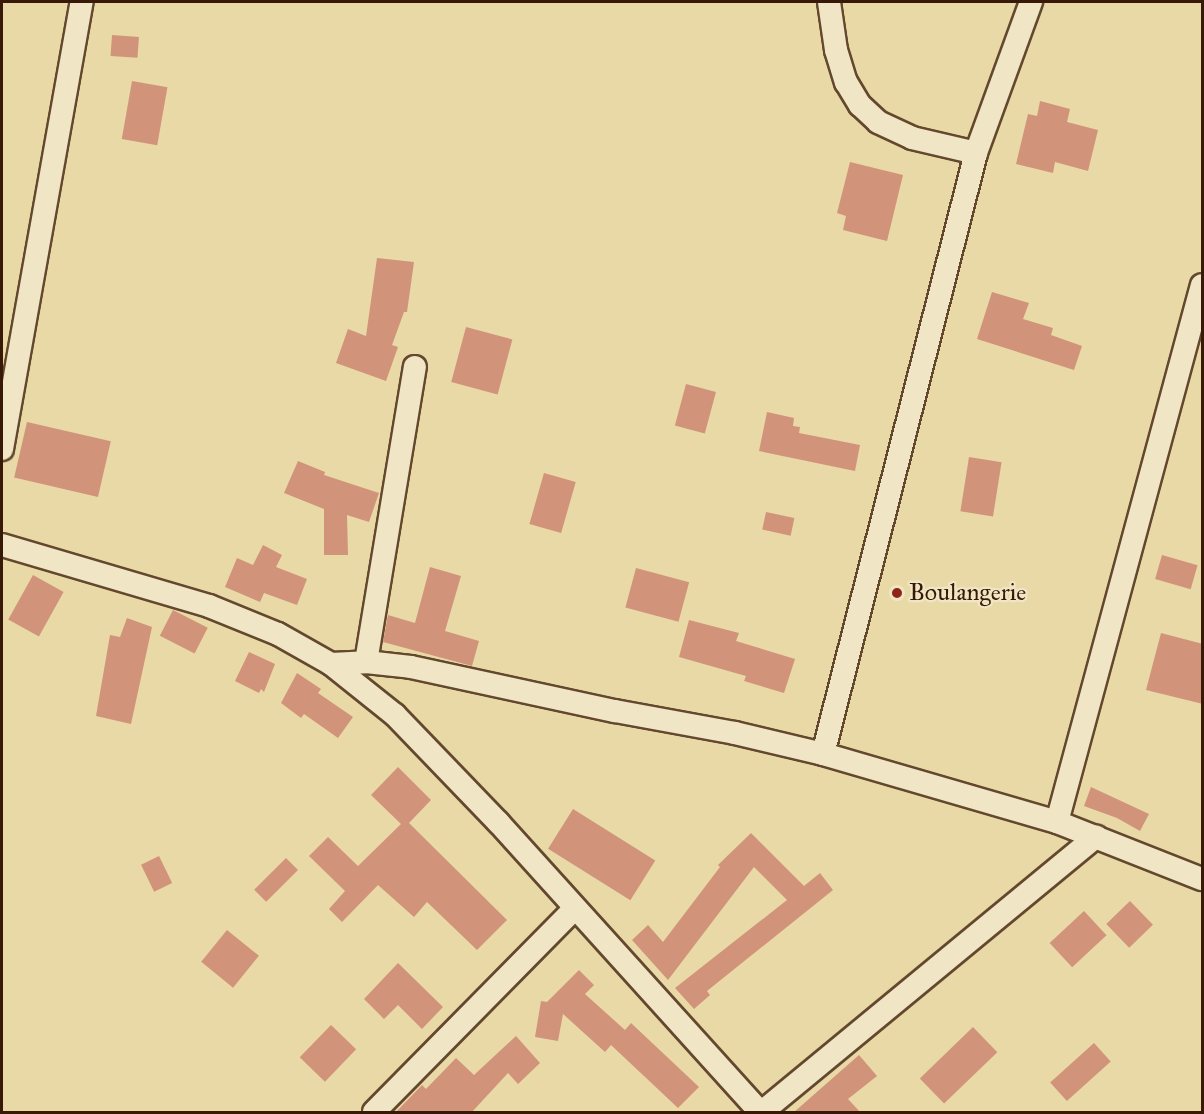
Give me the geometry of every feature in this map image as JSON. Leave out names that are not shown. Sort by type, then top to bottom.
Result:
[{"type":"street","points":[[2,449],[82,2]]},
{"type":"street","points":[[829,2],[836,50],[846,82],[860,105],[878,122],[912,138],[976,153]]},
{"type":"street","points":[[822,754],[976,153],[1030,2]]},
{"type":"street","points":[[1058,822],[1203,285]]},
{"type":"street","points":[[366,662],[415,367]]},
{"type":"street","points":[[2,545],[209,606],[278,633],[331,664],[395,715],[498,822],[761,1113],[1096,837]]},
{"type":"street","points":[[331,664],[366,662],[448,674],[615,711],[735,733],[822,754],[1058,822],[1203,879]]},
{"type":"street","points":[[374,1113],[574,908]]},
{"type":"building","points":[[112,35],[139,37],[137,58],[111,56]]},
{"type":"building","points":[[132,81],[167,87],[157,145],[122,139]]},
{"type":"building","points":[[1040,101],[1070,109],[1067,122],[1098,130],[1088,171],[1055,162],[1053,173],[1016,164],[1028,114],[1037,116]]},
{"type":"building","points":[[850,162],[903,175],[887,241],[843,230],[846,216],[837,213]]},
{"type":"building","points":[[377,258],[414,262],[407,312],[404,312],[392,345],[398,347],[386,381],[336,363],[348,329],[366,336]]},
{"type":"building","points":[[992,292],[1029,303],[1023,319],[1053,328],[1051,335],[1082,346],[1074,370],[977,339]]},
{"type":"building","points":[[466,327],[512,339],[498,394],[451,382]]},
{"type":"building","points":[[686,384],[716,392],[705,434],[675,426]]},
{"type":"building","points":[[767,412],[794,418],[793,426],[800,427],[799,433],[860,445],[855,471],[759,451]]},
{"type":"building","points":[[27,422],[111,441],[98,497],[14,478]]},
{"type":"building","points":[[969,457],[1002,462],[993,516],[960,511]]},
{"type":"building","points":[[298,461],[325,472],[324,475],[379,493],[369,522],[347,515],[348,555],[324,555],[324,509],[284,493]]},
{"type":"building","points":[[544,473],[576,482],[561,533],[529,524]]},
{"type":"building","points":[[766,512],[794,518],[791,536],[762,530]]},
{"type":"building","points":[[263,545],[282,555],[276,567],[307,579],[297,605],[264,593],[260,602],[225,587],[237,558],[253,565]]},
{"type":"building","points":[[1162,555],[1198,565],[1191,589],[1155,579]]},
{"type":"building","points":[[430,567],[461,576],[445,631],[479,641],[472,666],[383,642],[388,615],[415,623]]},
{"type":"building","points":[[636,568],[689,582],[679,622],[625,608]]},
{"type":"building","points":[[33,575],[64,592],[39,637],[8,620]]},
{"type":"building","points":[[173,610],[208,628],[195,654],[160,636]]},
{"type":"building","points":[[127,618],[152,627],[131,724],[96,716],[110,635],[120,637]]},
{"type":"building","points":[[689,620],[739,633],[736,641],[795,659],[784,693],[744,681],[746,676],[679,657]]},
{"type":"building","points":[[1161,633],[1203,644],[1203,704],[1146,690]]},
{"type":"building","points":[[249,652],[275,664],[264,692],[261,689],[259,693],[235,681]]},
{"type":"building","points":[[297,673],[321,689],[318,693],[353,717],[338,738],[304,714],[301,718],[281,703]]},
{"type":"building","points":[[398,767],[431,800],[409,823],[507,920],[477,950],[427,902],[414,917],[378,885],[342,922],[329,909],[345,891],[309,856],[328,837],[358,866],[401,824],[371,795]]},
{"type":"building","points":[[1091,787],[1149,814],[1140,831],[1117,818],[1084,806]]},
{"type":"building","points":[[573,809],[655,860],[630,900],[548,849]]},
{"type":"building","points":[[751,833],[804,886],[820,873],[833,890],[707,991],[710,995],[694,1009],[675,988],[787,900],[754,867],[668,980],[632,940],[648,925],[663,942],[720,867],[718,865]]},
{"type":"building","points":[[159,856],[172,883],[154,892],[141,865]]},
{"type":"building","points":[[286,858],[298,870],[266,902],[254,890]]},
{"type":"building","points":[[1130,901],[1153,925],[1129,948],[1106,924]]},
{"type":"building","points":[[1084,911],[1107,935],[1072,967],[1050,943]]},
{"type":"building","points":[[227,930],[259,956],[233,988],[201,962]]},
{"type":"building","points":[[398,963],[443,1007],[422,1029],[398,1005],[384,1019],[364,999]]},
{"type":"building","points":[[579,970],[594,985],[585,994],[625,1030],[631,1023],[699,1087],[678,1108],[611,1045],[605,1052],[563,1014],[558,1041],[535,1037],[541,1001],[547,1002]]},
{"type":"building","points":[[331,1025],[356,1049],[325,1082],[300,1057]]},
{"type":"building","points":[[973,1027],[997,1052],[944,1104],[920,1078]]},
{"type":"building","points":[[516,1036],[540,1063],[518,1084],[508,1073],[471,1113],[395,1113],[422,1085],[426,1089],[456,1058],[474,1075]]},
{"type":"building","points":[[1094,1043],[1111,1062],[1067,1101],[1050,1082]]},
{"type":"building","points":[[859,1055],[877,1076],[848,1099],[861,1113],[793,1113]]},
{"type":"place","name":"Boulangerie","points":[[897,593]]}]
